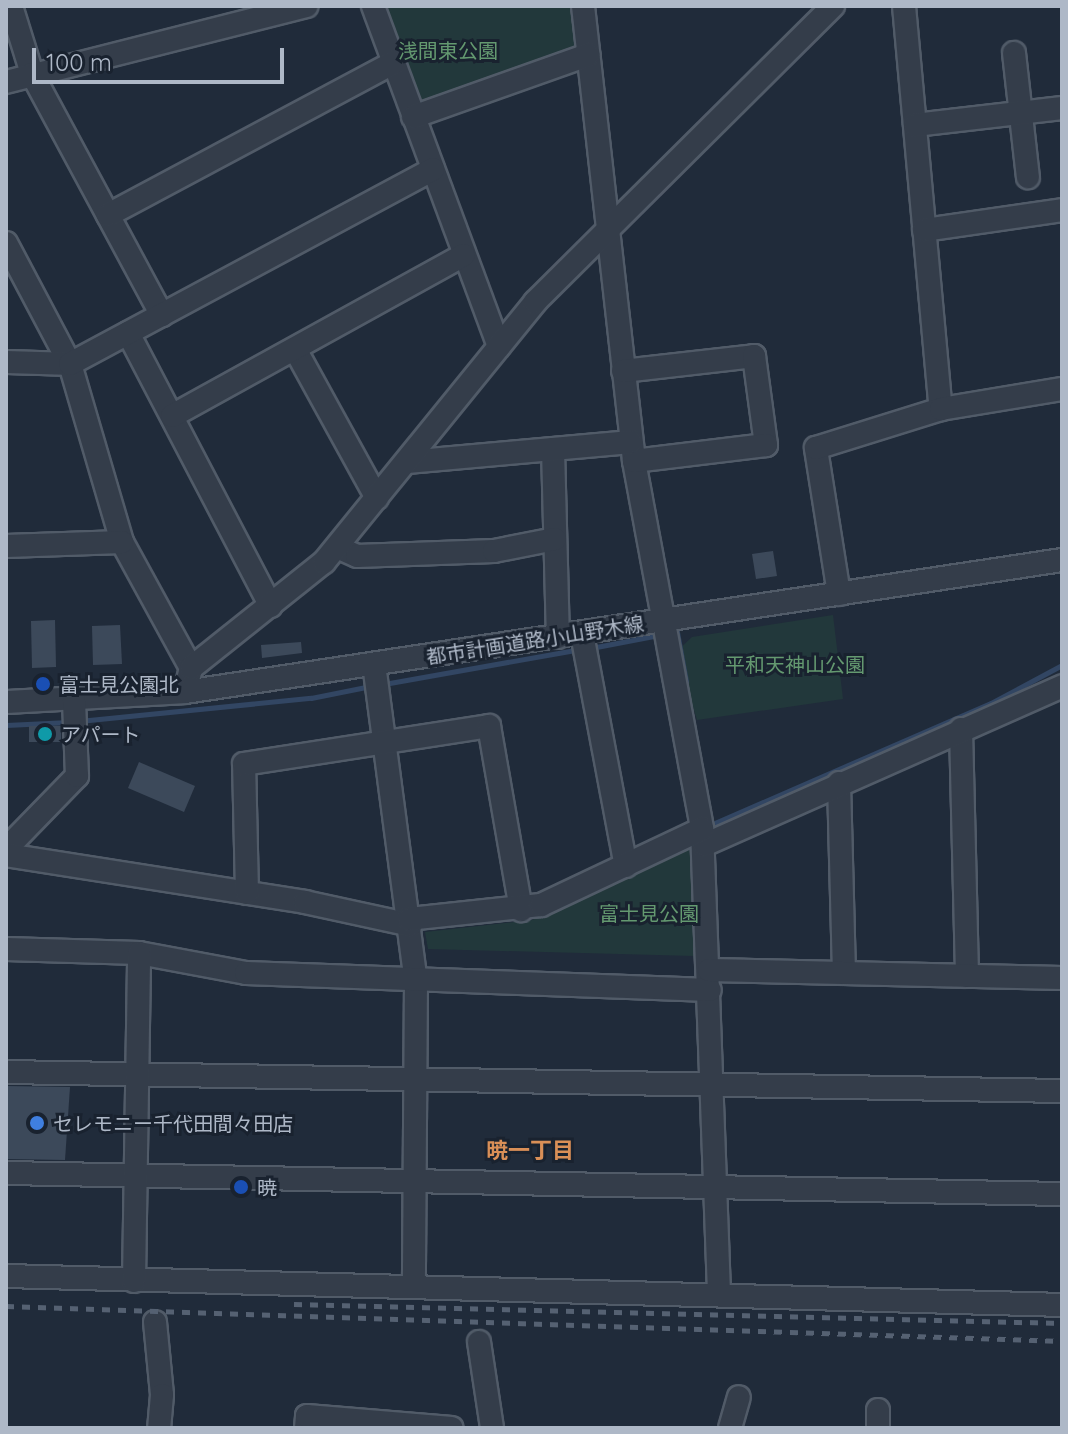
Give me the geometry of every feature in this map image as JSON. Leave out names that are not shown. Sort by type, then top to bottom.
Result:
[{"type":"street","points":[[11,6],[32,74],[162,315]]},
{"type":"street","points":[[6,82],[251,13],[307,6]]},
{"type":"street","points":[[373,6],[499,346]]},
{"type":"street","points":[[583,6],[632,452],[660,621],[703,837],[719,1292]]},
{"type":"street","points":[[185,692],[191,668],[271,606],[337,547],[535,302],[606,236],[833,6]]},
{"type":"street","points":[[904,6],[941,409]]},
{"type":"street","points":[[1014,53],[1028,177]]},
{"type":"street","points":[[413,117],[588,55]]},
{"type":"street","points":[[108,215],[393,63]]},
{"type":"street","points":[[915,125],[1062,108]]},
{"type":"street","points":[[6,362],[70,364],[433,169]]},
{"type":"street","points":[[924,230],[1062,210]]},
{"type":"street","points":[[6,243],[70,364],[122,542],[191,668]]},
{"type":"street","points":[[172,416],[464,255]]},
{"type":"street","points":[[128,333],[271,606]]},
{"type":"street","points":[[295,349],[377,498]]},
{"type":"street","points":[[407,462],[553,449],[632,452],[766,445],[754,356],[623,371]]},
{"type":"street","points":[[839,594],[816,448],[941,409],[1062,389]]},
{"type":"street","points":[[553,449],[558,637]]},
{"type":"street","points":[[337,547],[357,556],[448,553],[555,539]]},
{"type":"street","points":[[6,546],[122,542]]},
{"type":"street","name":"都市計画道路小山野木線","points":[[6,702],[185,692],[1062,560]]},
{"type":"street","points":[[582,634],[626,866]]},
{"type":"street","points":[[374,664],[416,981],[414,1287]]},
{"type":"street","points":[[6,852],[410,922],[521,910],[839,783],[1062,686]]},
{"type":"street","points":[[6,852],[77,776],[74,700]]},
{"type":"street","points":[[247,893],[244,764],[489,726],[521,910]]},
{"type":"street","points":[[961,729],[967,976]]},
{"type":"street","points":[[839,783],[844,973]]},
{"type":"street","points":[[6,949],[139,953],[246,973],[416,981],[709,980],[844,973],[1062,978]]},
{"type":"street","points":[[134,1281],[139,953]]},
{"type":"street","points":[[6,1072],[1062,1091]]},
{"type":"street","points":[[6,1173],[1062,1194]]},
{"type":"street","points":[[6,1276],[719,1292],[1062,1305]]},
{"type":"street","points":[[155,1322],[162,1395],[159,1428]]},
{"type":"street","points":[[479,1342],[492,1428]]},
{"type":"street","points":[[730,1428],[739,1397]]},
{"type":"street","points":[[306,1428],[307,1416],[452,1428]]},
{"type":"green space","name":"浅間東公園","points":[[384,6],[575,6],[578,49],[423,108]]},
{"type":"green space","name":"平和天神山公園","points":[[833,615],[843,699],[697,720],[676,652],[692,637]]},
{"type":"green space","name":"富士見公園","points":[[690,849],[694,956],[428,949],[425,932],[532,920]]},
{"type":"building","points":[[773,551],[777,576],[756,579],[752,554]]},
{"type":"building","points":[[55,620],[56,667],[32,668],[31,621]]},
{"type":"building","points":[[120,625],[122,664],[93,665],[92,626]]},
{"type":"building","points":[[301,642],[302,653],[262,658],[261,645]]},
{"type":"building","name":"アパート","points":[[29,726],[61,726],[61,742],[29,742]]},
{"type":"building","points":[[139,762],[195,786],[184,812],[128,788]]},
{"type":"building","name":"セレモニー千代田間々田店","points":[[6,1086],[70,1087],[65,1160],[6,1159]]},
{"type":"waterway","points":[[673,632],[677,632],[686,681]]},
{"type":"waterway","points":[[591,648],[659,635]]},
{"type":"waterway","points":[[384,684],[581,649]]},
{"type":"waterway","points":[[710,821],[710,825],[991,703],[1062,665]]},
{"type":"waterway","points":[[79,721],[311,698],[371,686]]},
{"type":"waterway","points":[[6,725],[69,722]]},
{"type":"railway","points":[[294,1304],[1062,1323]]},
{"type":"railway","points":[[6,1306],[1062,1341]]},
{"type":"place","name":"富士見公園北","points":[[43,684]]},
{"type":"place","name":"アパート","points":[[45,734]]},
{"type":"place","name":"セレモニー千代田間々田店","points":[[37,1123]]},
{"type":"place","name":"暁","points":[[241,1187]]},
{"type":"district","name":"暁一丁目","points":[[530,1151]]}]
